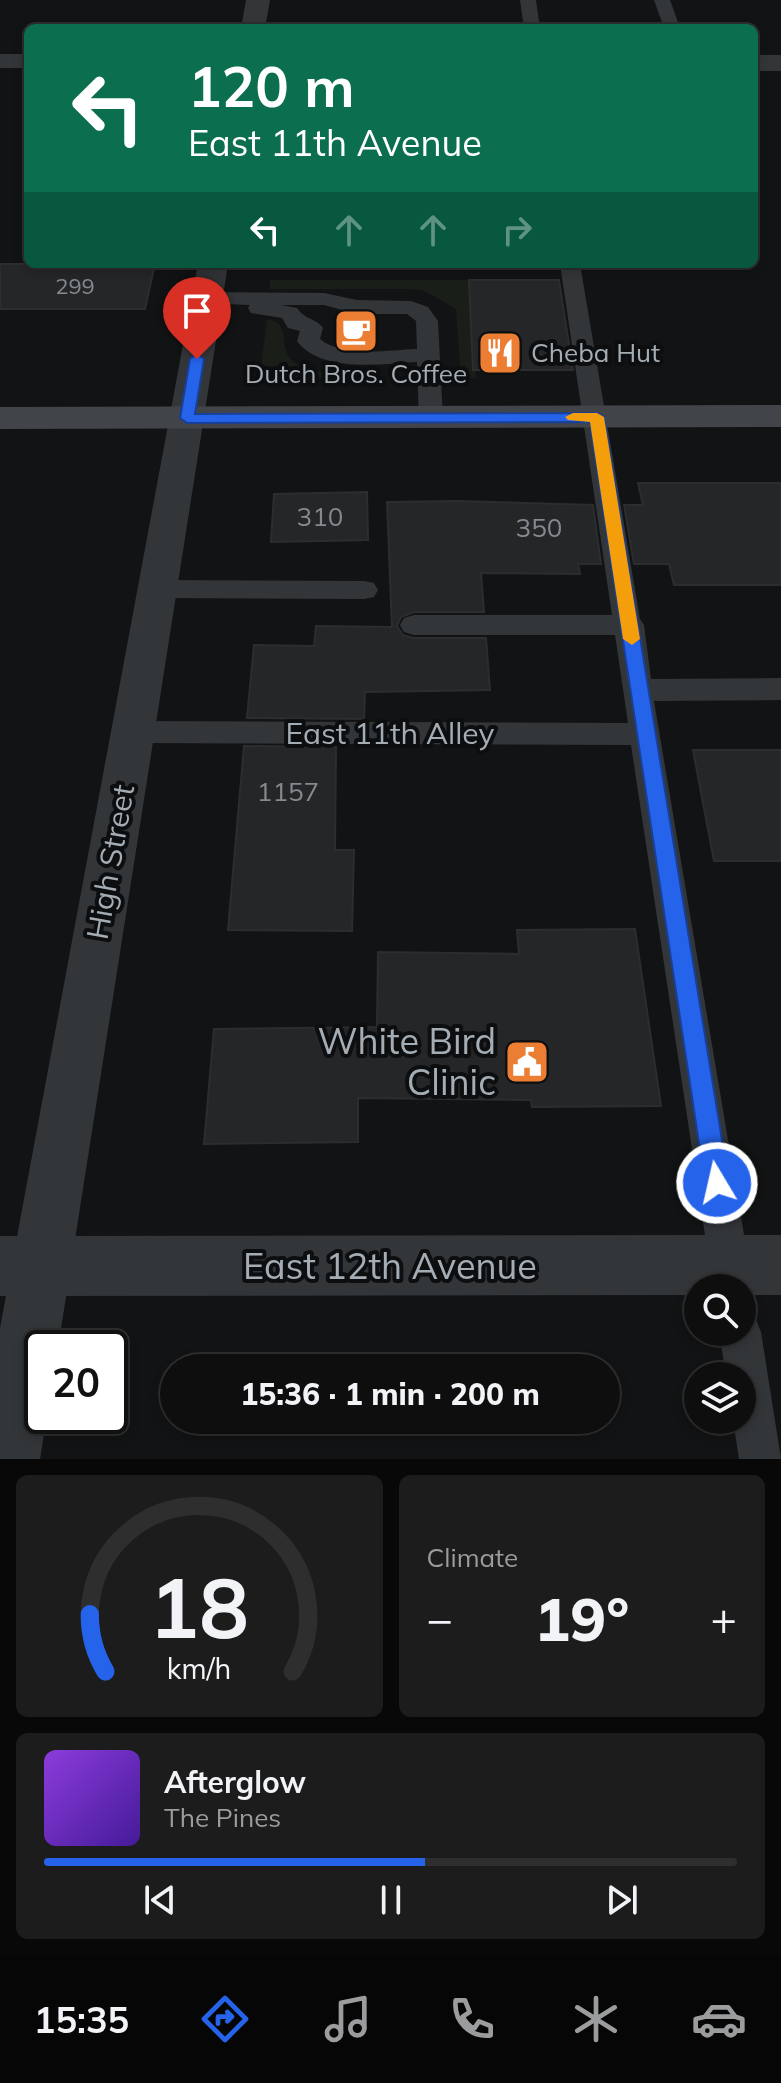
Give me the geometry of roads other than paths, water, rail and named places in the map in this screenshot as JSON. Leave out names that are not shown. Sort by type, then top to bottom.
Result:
[{"type":"main road","points":[[0,418],[781,416]]},
{"type":"street","points":[[254,24],[258,0]]},
{"type":"street","points":[[0,61],[24,61]]},
{"type":"street","points":[[758,63],[781,63]]},
{"type":"street","name":"High Street","points":[[8,1459],[21,1267],[133,732],[212,268]]},
{"type":"street","name":"East 12th Avenue","points":[[21,1267],[748,1273]]},
{"type":"lane","points":[[528,0],[531,24]]},
{"type":"lane","points":[[662,0],[671,24]]},
{"type":"lane","points":[[571,268],[646,734],[748,1273]]},
{"type":"lane","points":[[206,303],[324,299],[357,307],[397,307],[420,312],[427,321],[431,419]]},
{"type":"lane","points":[[206,303],[282,309],[296,323],[312,328]]},
{"type":"lane","points":[[357,307],[327,315],[312,328],[308,341],[322,351],[366,356],[427,355]]},
{"type":"lane","points":[[158,589],[364,590]]},
{"type":"lane","points":[[414,625],[630,625]]},
{"type":"lane","points":[[640,690],[781,689]]},
{"type":"lane","name":"East 11th Alley","points":[[133,732],[646,734]]},
{"type":"lane","points":[[742,1346],[761,1459]]},
{"type":"place","name":"Dutch Bros. Coffee","points":[[356,331]]},
{"type":"place","name":"Cheba Hut","points":[[500,353]]},
{"type":"place","name":"White Bird Clinic","points":[[527,1062]]}]
